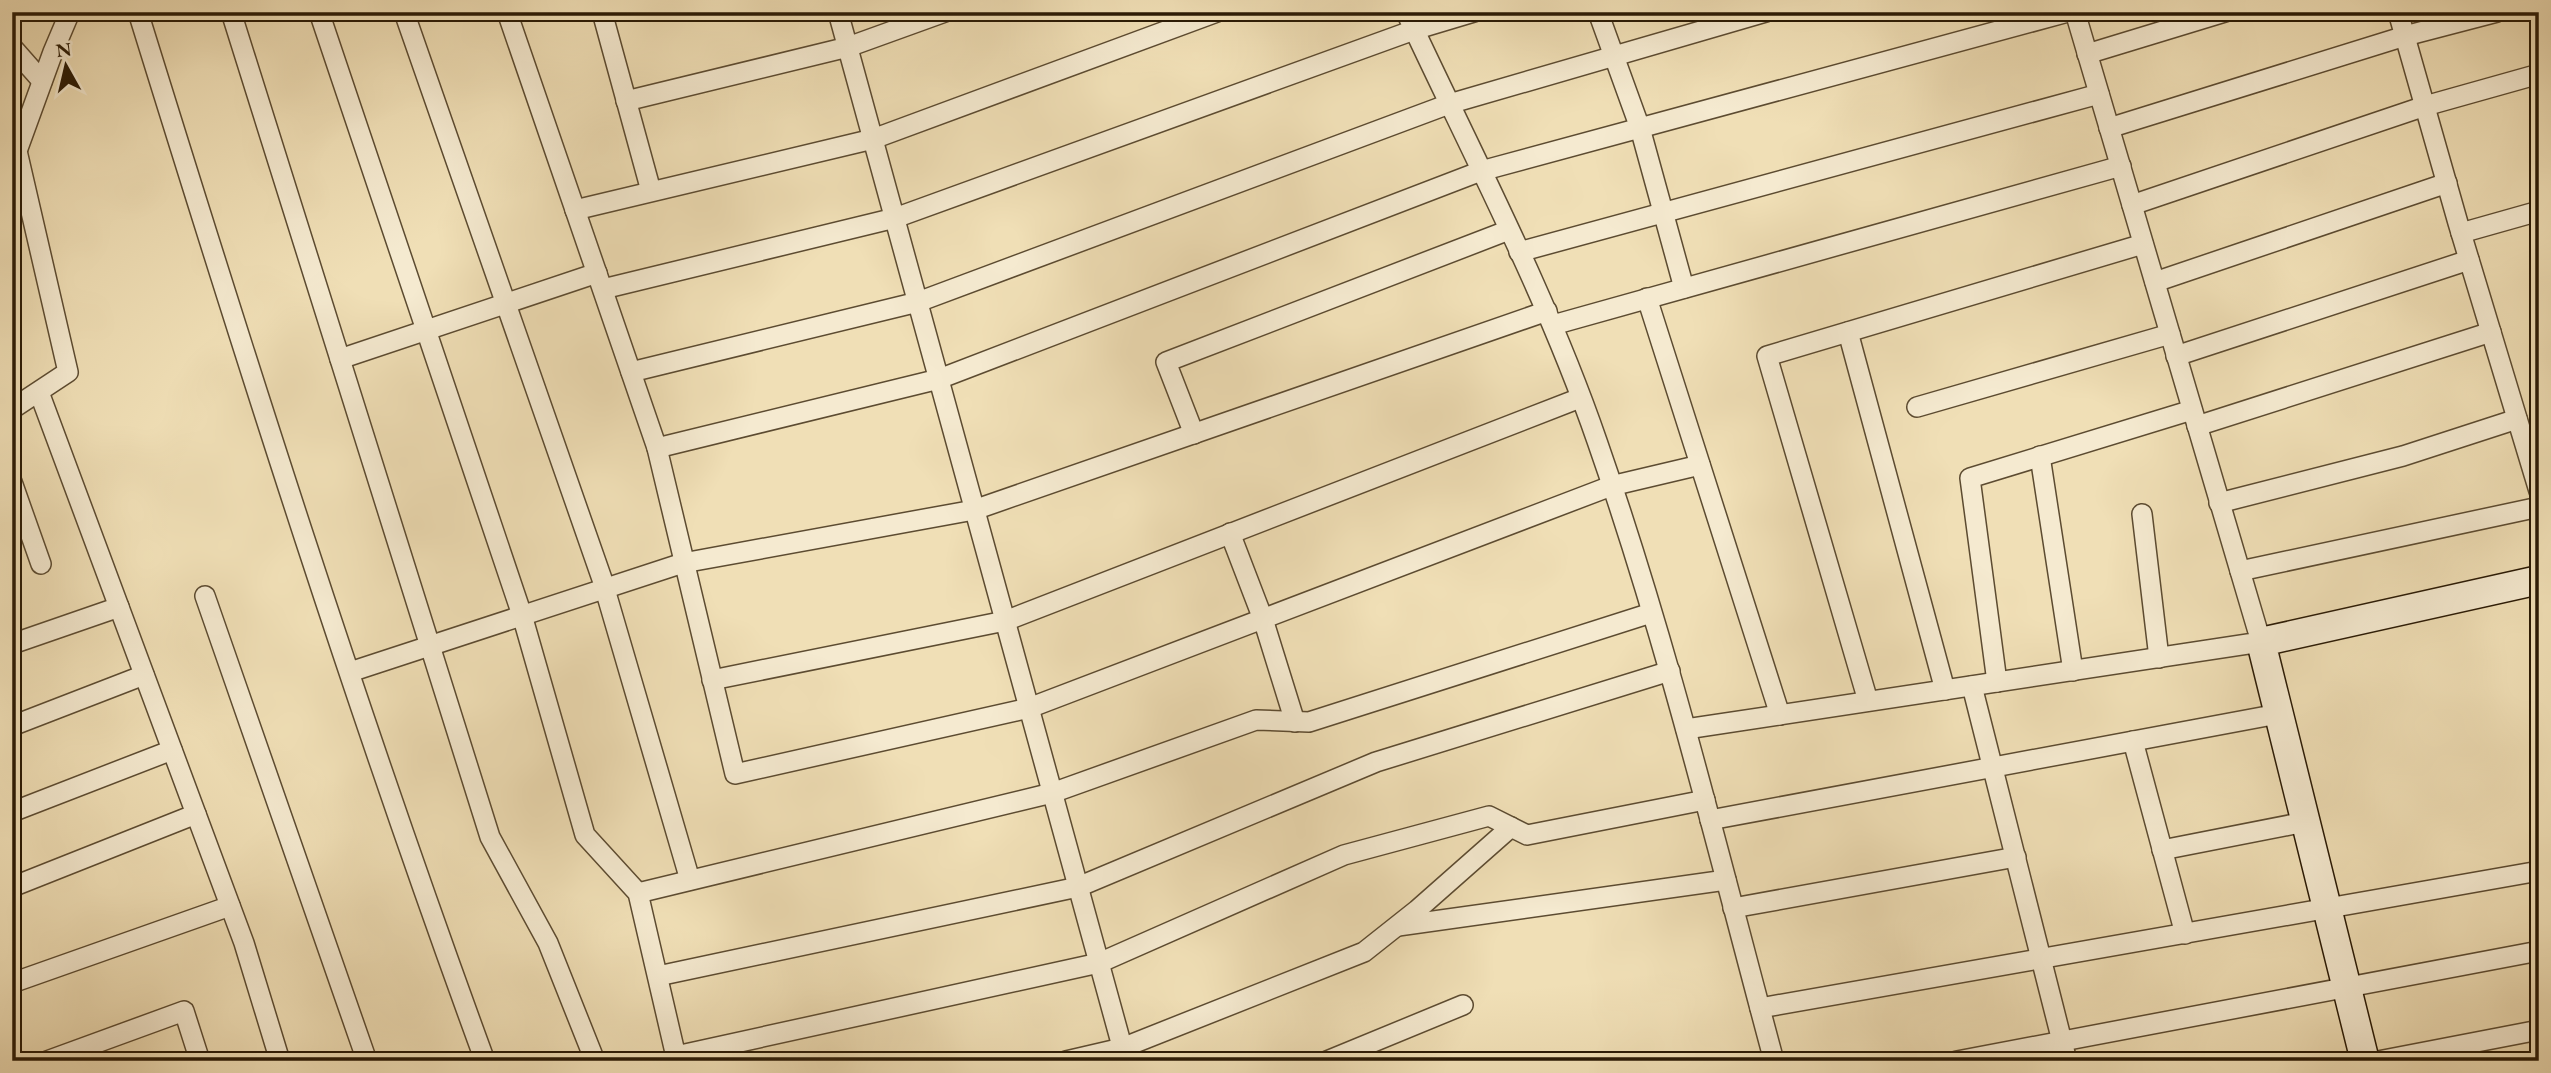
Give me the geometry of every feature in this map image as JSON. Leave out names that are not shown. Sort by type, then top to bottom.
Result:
[{"type":"street","points":[[12,409],[68,372],[15,156],[70,12]]},
{"type":"street","points":[[138,12],[254,387],[435,925],[485,1061]]},
{"type":"street","points":[[231,12],[489,837],[548,943],[596,1061]]},
{"type":"street","points":[[319,12],[522,615],[585,835],[638,893],[677,1059],[1099,963],[1344,855],[1489,816],[1527,835],[1705,800]]},
{"type":"street","points":[[404,12],[605,588],[690,880]]},
{"type":"street","points":[[507,12],[657,448],[735,774],[1029,708],[1611,486],[1700,465]]},
{"type":"street","points":[[838,12],[1124,1054]]},
{"type":"street","points":[[626,101],[848,47],[945,12]]},
{"type":"street","points":[[575,210],[873,139],[1217,12]]},
{"type":"street","points":[[340,359],[506,304],[600,281],[895,218],[1410,21],[1474,12]]},
{"type":"street","points":[[1598,12],[1640,128],[1684,288]]},
{"type":"street","points":[[631,372],[918,302],[1449,104],[1766,12]]},
{"type":"street","points":[[657,448],[939,379],[1481,171],[2068,12]]},
{"type":"street","points":[[2075,12],[2260,642],[2365,1061]]},
{"type":"street","points":[[2087,54],[2225,12]]},
{"type":"street","points":[[2398,12],[2446,183],[2539,491]]},
{"type":"street","points":[[2109,128],[2405,36],[2497,12]]},
{"type":"street","points":[[608,14],[626,101],[651,191]]},
{"type":"street","points":[[1410,21],[1550,318],[1611,486],[1670,671],[1774,1061]]},
{"type":"street","points":[[12,47],[42,81]]},
{"type":"street","points":[[2132,205],[2425,106],[2539,74]]},
{"type":"street","points":[[1519,252],[2099,94]]},
{"type":"street","points":[[350,672],[683,563],[974,510],[1194,434],[1550,318],[1647,298],[2121,166]]},
{"type":"street","points":[[2155,282],[2446,183]]},
{"type":"street","points":[[2461,233],[2539,211]]},
{"type":"street","points":[[1194,434],[1166,362],[1509,230]]},
{"type":"street","points":[[1868,701],[1767,356],[2143,244]]},
{"type":"street","points":[[2176,356],[2469,260]]},
{"type":"street","points":[[1647,298],[1780,715]]},
{"type":"street","points":[[1848,332],[1945,690]]},
{"type":"street","points":[[1997,682],[1970,478],[2040,456],[2194,418],[2490,332]]},
{"type":"street","points":[[1917,407],[2170,334]]},
{"type":"street","points":[[39,392],[244,943],[281,1061]]},
{"type":"street","points":[[712,680],[1005,621],[1580,398]]},
{"type":"street","points":[[2219,503],[2403,456],[2517,419]]},
{"type":"street","points":[[2040,456],[2073,671]]},
{"type":"street","points":[[12,482],[41,564]]},
{"type":"street","points":[[2239,571],[2539,507]]},
{"type":"street","points":[[2142,514],[2160,658]]},
{"type":"street","points":[[1230,533],[1263,619],[1295,722]]},
{"type":"street","points":[[1686,729],[2260,642],[2539,580]]},
{"type":"street","points":[[205,596],[367,1061]]},
{"type":"street","points":[[12,644],[119,607]]},
{"type":"street","points":[[638,893],[1052,793],[1256,720],[1309,722],[1651,613]]},
{"type":"street","points":[[658,976],[1078,887],[1376,762],[1670,671]]},
{"type":"street","points":[[12,726],[144,675]]},
{"type":"street","points":[[1972,686],[2067,1061]]},
{"type":"street","points":[[1710,820],[2278,714]]},
{"type":"street","points":[[2133,741],[2185,934]]},
{"type":"street","points":[[12,812],[172,750]]},
{"type":"street","points":[[12,887],[196,814]]},
{"type":"street","points":[[2162,850],[2305,822]]},
{"type":"street","points":[[1066,1061],[1124,1054],[1364,952],[1511,827]]},
{"type":"street","points":[[1733,908],[2016,857]]},
{"type":"street","points":[[1760,1008],[2539,871]]},
{"type":"street","points":[[1397,926],[1726,880]]},
{"type":"street","points":[[12,983],[230,906]]},
{"type":"street","points":[[1957,1061],[2539,951]]},
{"type":"street","points":[[1327,1061],[1463,1005]]},
{"type":"street","points":[[47,1061],[184,1011],[200,1061]]},
{"type":"street","points":[[2378,1061],[2539,1030]]}]
